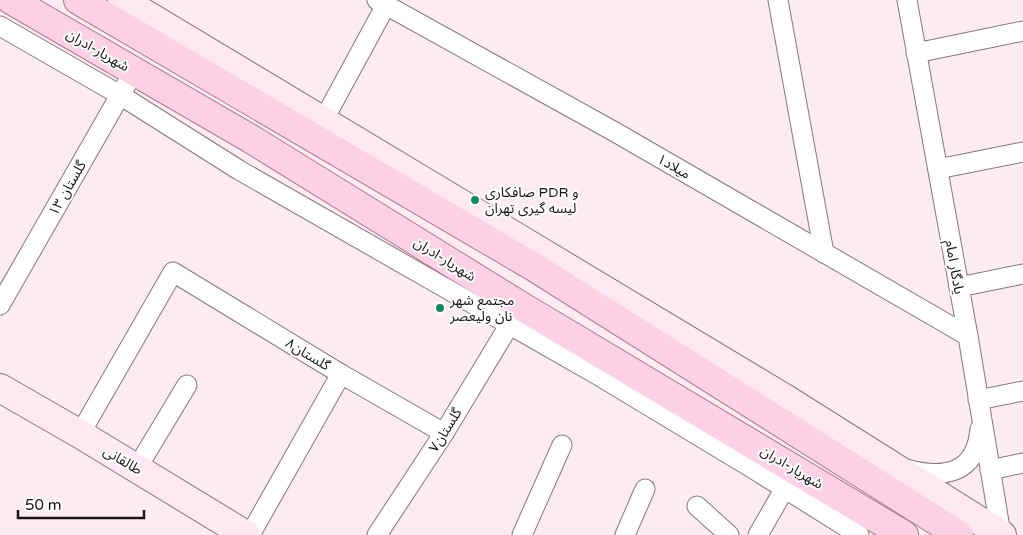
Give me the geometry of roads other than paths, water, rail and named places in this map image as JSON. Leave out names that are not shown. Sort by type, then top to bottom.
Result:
[{"type":"main road","name":"شهریار-ادران","points":[[11,0],[242,134],[520,306],[904,535]]},
{"type":"main road","points":[[78,0],[110,5],[534,267],[959,535]]},
{"type":"street","points":[[778,0],[824,253]]},
{"type":"street","name":"یادگار امام","points":[[907,0],[1002,535]]},
{"type":"street","points":[[323,121],[382,3]]},
{"type":"street","name":"میلاد۱","points":[[382,3],[615,132],[968,336]]},
{"type":"street","points":[[110,5],[323,121],[786,399],[1002,535]]},
{"type":"street","points":[[0,26],[120,95],[239,170],[618,387],[859,535]]},
{"type":"street","points":[[916,53],[1023,31]]},
{"type":"street","name":"گلستان ۱۳","points":[[0,305],[134,71]]},
{"type":"street","points":[[938,169],[1023,152]]},
{"type":"street","points":[[348,231],[363,208]]},
{"type":"street","name":"گلستان۸","points":[[80,434],[173,272],[341,374],[444,433]]},
{"type":"street","points":[[959,287],[1023,274]]},
{"type":"street","name":"گلستان۷","points":[[377,535],[444,433],[510,324]]},
{"type":"street","points":[[250,535],[341,374]]},
{"type":"street","points":[[709,377],[786,399]]},
{"type":"street","points":[[137,468],[187,385]]},
{"type":"street","name":"طالقانی","points":[[0,388],[137,468],[246,535]]},
{"type":"street","points":[[890,464],[922,474],[949,473],[971,460],[979,443],[979,408],[1023,391]]},
{"type":"street","points":[[522,535],[562,445]]},
{"type":"street","points":[[990,470],[1023,463]]},
{"type":"street","points":[[758,535],[785,488]]},
{"type":"street","points":[[625,535],[645,490]]},
{"type":"street","points":[[697,506],[729,535]]},
{"type":"place","name":"صافکاری PDR و لیسه گیری تهران","points":[[475,200]]},
{"type":"place","name":"مجتمع شهر نان ولیعصر","points":[[440,308]]}]
